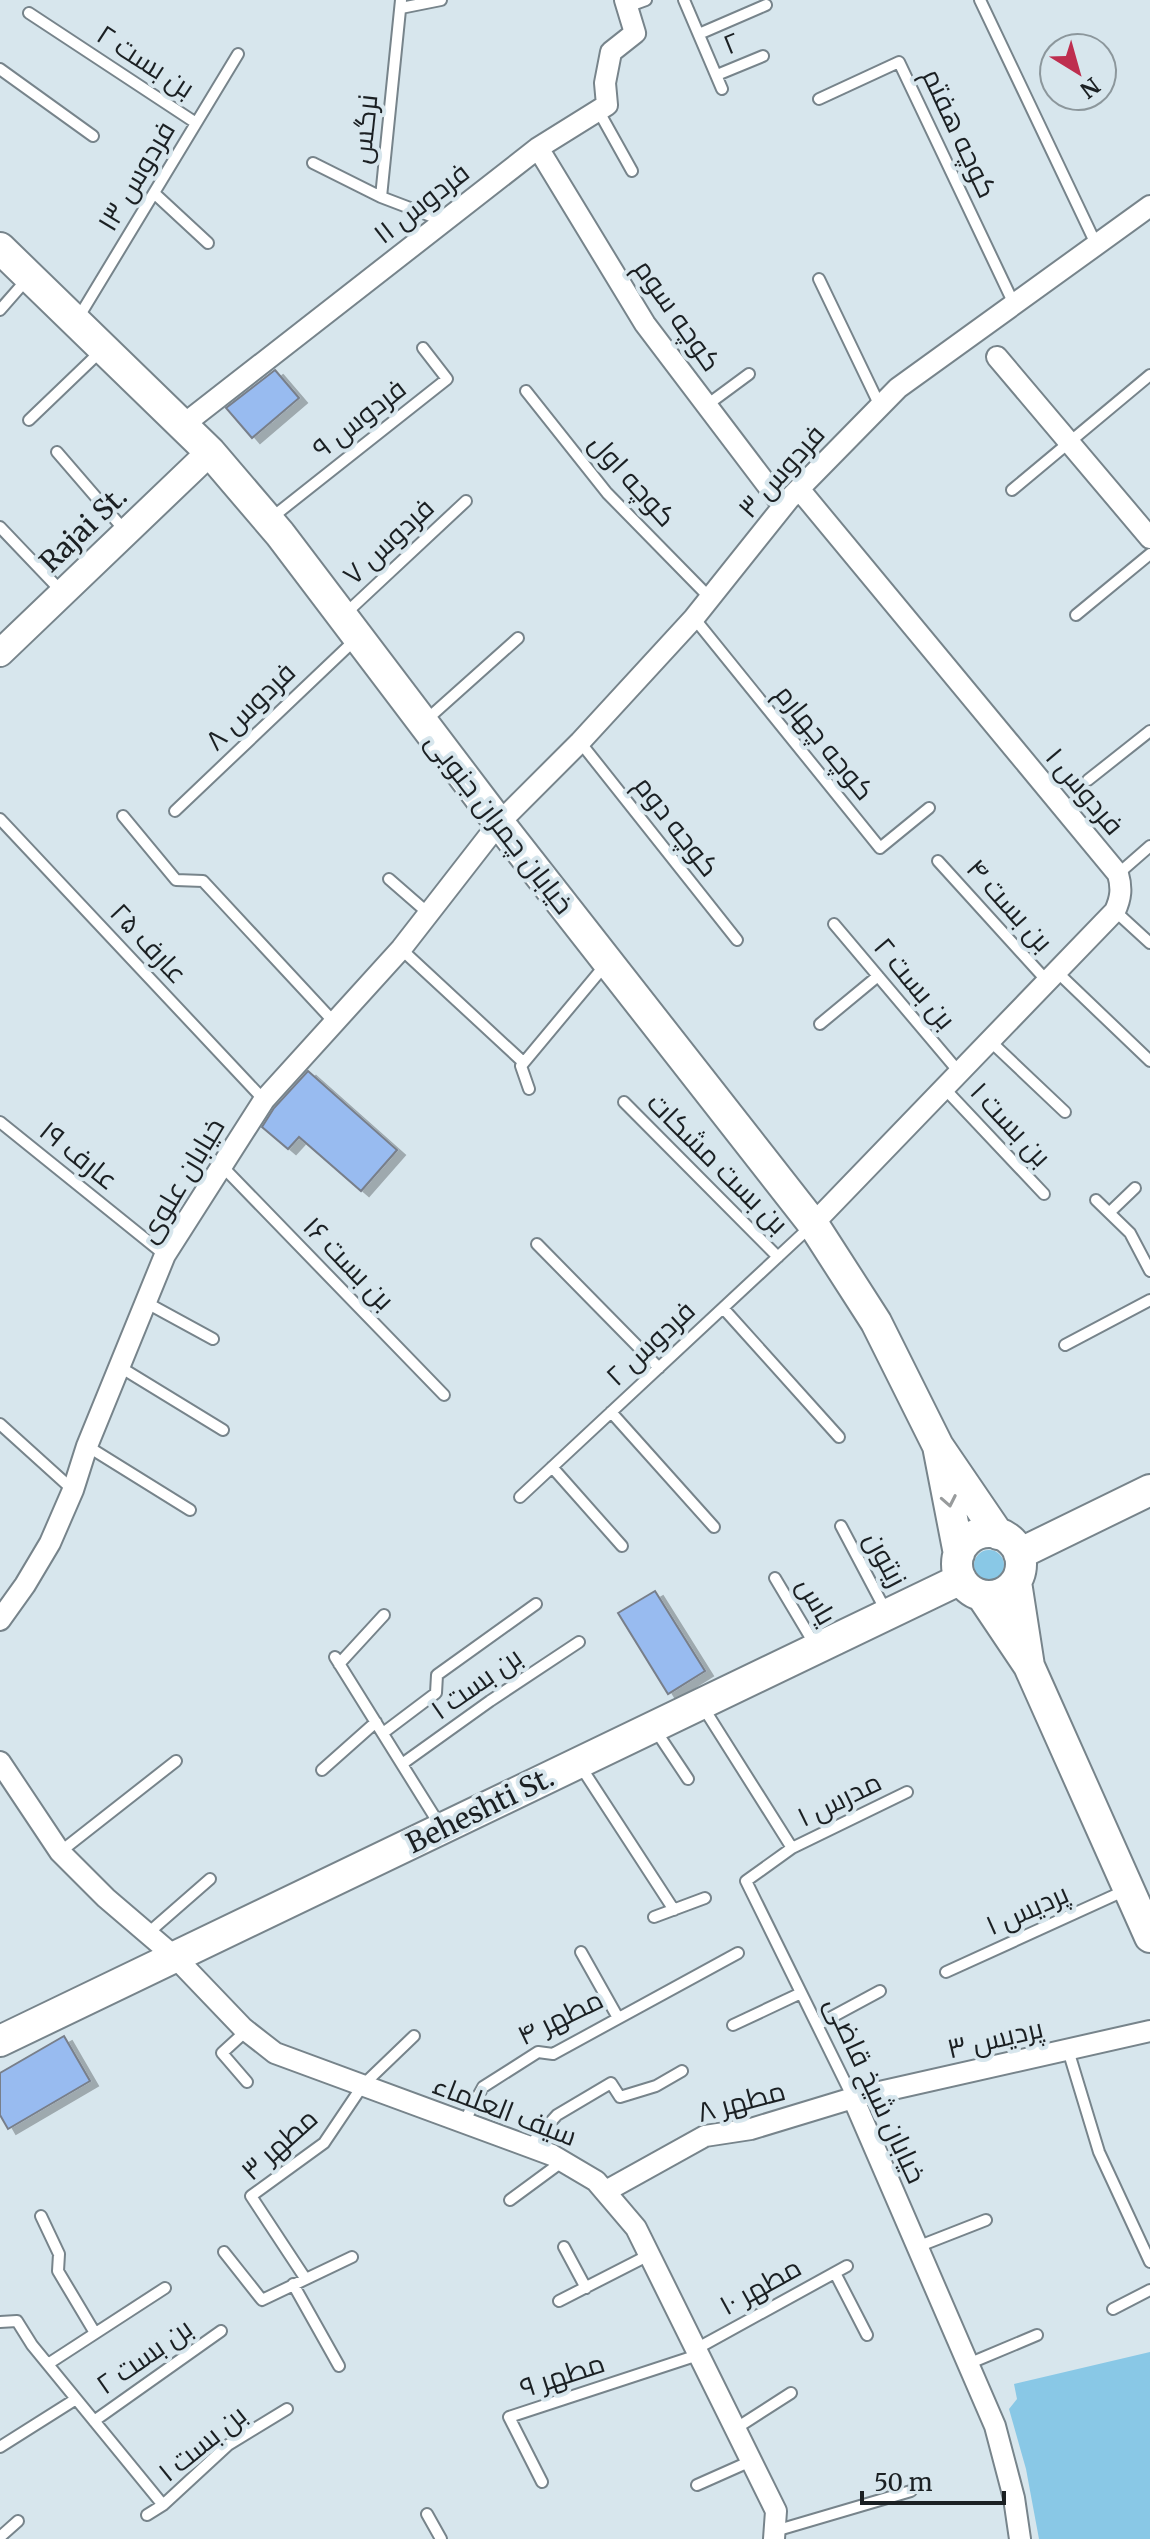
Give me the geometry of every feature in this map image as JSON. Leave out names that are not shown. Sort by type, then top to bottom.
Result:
[{"type":"main road","name":"خیابان چمران جنوبی","points":[[0,248],[210,452],[269,520],[351,626],[499,823],[813,1224],[876,1322],[938,1446],[1011,1556]]},
{"type":"main road","name":"خیابان چمران جنوبی","points":[[938,1446],[967,1576]]},
{"type":"main road","points":[[967,1576],[1001,1594],[1011,1556],[1150,1490]]},
{"type":"main road","points":[[1029,1666],[1011,1556],[978,1535],[964,1545],[967,1576],[1029,1666],[1150,1937]]},
{"type":"main road","name":"Beheshti St.","points":[[0,2041],[967,1576]]},
{"type":"street","points":[[598,110],[607,105],[605,83],[611,52],[635,33],[633,2]]},
{"type":"street","name":"فردوس ۱۱","points":[[183,425],[538,148],[598,110]]},
{"type":"street","name":"کوچه سوم","points":[[538,148],[645,324],[783,506]]},
{"type":"street","name":"فردوس ۳","points":[[499,823],[580,742],[694,618],[783,506],[898,388],[1150,206]]},
{"type":"street","points":[[997,357],[1150,538]]},
{"type":"street","name":"Rajai St.","points":[[0,653],[210,452]]},
{"type":"street","name":"فردوس ۱","points":[[799,489],[1118,874],[1120,900],[1115,911]]},
{"type":"street","name":"خیابان علوی","points":[[0,1620],[50,1543],[165,1255],[220,1165],[264,1100],[401,949],[499,823]]},
{"type":"street","points":[[813,1224],[1115,911]]},
{"type":"street","name":"سیف العلماء","points":[[0,1762],[60,1852],[106,1898],[175,1957],[246,2031],[275,2053],[564,2160],[606,2191],[636,2228],[776,2511],[775,2535]]},
{"type":"street","name":"پردیس ۳","points":[[853,2098],[1150,2031]]},
{"type":"street","name":"مطهر ۸","points":[[606,2191],[705,2136],[751,2129],[853,2098]]},
{"type":"street","name":"خیابان شیخ قاضی","points":[[853,2098],[995,2426],[1014,2498],[1020,2539]]},
{"type":"lane","points":[[401,4],[441,0]]},
{"type":"lane","points":[[684,0],[722,89]]},
{"type":"lane","points":[[980,0],[1096,244]]},
{"type":"lane","name":"نرگس","points":[[401,4],[381,197],[444,221]]},
{"type":"lane","points":[[699,34],[766,5]]},
{"type":"lane","name":"بن بست ۲","points":[[29,13],[196,123]]},
{"type":"lane","name":"فردوس ۱۳","points":[[76,322],[238,54]]},
{"type":"lane","name":"۲","points":[[717,75],[763,56]]},
{"type":"lane","name":"کوچه هفتم","points":[[819,99],[899,62],[1014,304]]},
{"type":"lane","points":[[0,69],[93,136]]},
{"type":"lane","points":[[598,110],[632,171]]},
{"type":"lane","points":[[313,163],[381,197]]},
{"type":"lane","points":[[154,193],[208,243]]},
{"type":"lane","points":[[0,310],[30,277]]},
{"type":"lane","points":[[819,279],[880,406]]},
{"type":"lane","points":[[29,420],[103,348]]},
{"type":"lane","name":"فردوس ۹","points":[[269,520],[447,379],[423,348]]},
{"type":"lane","points":[[707,405],[749,374]]},
{"type":"lane","points":[[1012,490],[1150,375]]},
{"type":"lane","name":"کوچه اول","points":[[526,391],[607,493],[710,598]]},
{"type":"lane","points":[[57,452],[126,532]]},
{"type":"lane","name":"فردوس ۷","points":[[351,626],[466,501]]},
{"type":"lane","points":[[0,527],[62,593]]},
{"type":"lane","points":[[1076,615],[1150,554]]},
{"type":"lane","name":"کوچه چهارم","points":[[694,618],[880,848],[929,808]]},
{"type":"lane","name":"فردوس ۸","points":[[175,811],[351,626]]},
{"type":"lane","points":[[423,723],[518,638]]},
{"type":"lane","points":[[1088,780],[1150,731]]},
{"type":"lane","name":"کوچه دوم","points":[[580,742],[737,940]]},
{"type":"lane","points":[[123,816],[176,880],[203,881],[334,1022]]},
{"type":"lane","name":"عارف ۲۵","points":[[0,819],[264,1100]]},
{"type":"lane","points":[[1118,874],[1150,846]]},
{"type":"lane","name":"بن بست ۴","points":[[938,861],[1052,976],[1150,1061]]},
{"type":"lane","points":[[389,879],[428,913]]},
{"type":"lane","points":[[1115,911],[1150,943]]},
{"type":"lane","name":"بن بست ۲","points":[[834,924],[959,1072]]},
{"type":"lane","points":[[401,949],[523,1062]]},
{"type":"lane","points":[[529,1089],[521,1066],[523,1062],[607,962]]},
{"type":"lane","points":[[820,1024],[878,976]]},
{"type":"lane","points":[[989,1040],[1065,1112]]},
{"type":"lane","name":"بن بست ۱","points":[[944,1087],[1044,1194]]},
{"type":"lane","name":"بن بست مشکات","points":[[624,1102],[778,1257]]},
{"type":"lane","name":"عارف ۱۹","points":[[1,1125],[165,1255]]},
{"type":"lane","name":"بن بست ۱۶","points":[[220,1165],[444,1395]]},
{"type":"lane","points":[[1110,1212],[1135,1188]]},
{"type":"lane","points":[[1096,1200],[1130,1233],[1150,1271]]},
{"type":"lane","name":"فردوس ۲","points":[[520,1497],[813,1224]]},
{"type":"lane","points":[[537,1244],[659,1368]]},
{"type":"lane","points":[[1065,1345],[1150,1300]]},
{"type":"lane","points":[[147,1303],[213,1339]]},
{"type":"lane","points":[[723,1308],[839,1437]]},
{"type":"lane","points":[[120,1367],[223,1430]]},
{"type":"lane","points":[[611,1412],[714,1527]]},
{"type":"lane","points":[[0,1424],[73,1490]]},
{"type":"lane","points":[[87,1446],[190,1510]]},
{"type":"lane","points":[[552,1467],[622,1546]]},
{"type":"lane","name":"زیتون","points":[[841,1526],[888,1614]]},
{"type":"lane","name":"یاس","points":[[775,1578],[817,1649]]},
{"type":"lane","points":[[383,1733],[436,1693],[437,1675],[536,1604]]},
{"type":"lane","points":[[384,1615],[337,1661],[443,1829]]},
{"type":"lane","name":"بن بست ۱","points":[[402,1764],[579,1642]]},
{"type":"lane","points":[[701,1704],[792,1848]]},
{"type":"lane","points":[[322,1770],[376,1722]]},
{"type":"lane","points":[[654,1727],[688,1779]]},
{"type":"lane","points":[[60,1852],[176,1761]]},
{"type":"lane","points":[[578,1763],[674,1910]]},
{"type":"lane","name":"مدرس ۱","points":[[792,1848],[907,1792]]},
{"type":"lane","name":"خیابان شیخ قاضی","points":[[792,1848],[746,1881],[853,2098]]},
{"type":"lane","points":[[147,1934],[210,1879]]},
{"type":"lane","name":"پردیس ۱","points":[[946,1972],[1129,1889]]},
{"type":"lane","points":[[654,1917],[705,1898]]},
{"type":"lane","points":[[581,1952],[617,2016]]},
{"type":"lane","name":"مطهر ۴","points":[[464,2122],[483,2087],[538,2052],[553,2054],[617,2016],[738,1953]]},
{"type":"lane","points":[[817,2025],[880,1991]]},
{"type":"lane","points":[[733,2025],[801,1993]]},
{"type":"lane","points":[[246,2031],[222,2053],[247,2082]]},
{"type":"lane","points":[[363,2085],[414,2036]]},
{"type":"lane","points":[[1068,2050],[1099,2152],[1150,2262]]},
{"type":"lane","points":[[529,2146],[557,2115],[611,2083],[620,2097],[656,2086],[682,2071]]},
{"type":"lane","name":"مطهر ۳","points":[[305,2278],[251,2196],[324,2143],[363,2085]]},
{"type":"lane","points":[[510,2200],[564,2160]]},
{"type":"lane","points":[[41,2216],[59,2254],[58,2271],[95,2333]]},
{"type":"lane","points":[[917,2247],[986,2220]]},
{"type":"lane","points":[[564,2247],[586,2288]]},
{"type":"lane","points":[[224,2252],[262,2300],[352,2257]]},
{"type":"lane","points":[[559,2301],[649,2255]]},
{"type":"lane","name":"مطهر ۱۰","points":[[697,2352],[847,2266]]},
{"type":"lane","points":[[835,2273],[867,2335]]},
{"type":"lane","points":[[293,2284],[339,2366]]},
{"type":"lane","points":[[48,2364],[165,2288]]},
{"type":"lane","points":[[1113,2309],[1150,2290]]},
{"type":"lane","points":[[0,2322],[17,2321],[32,2345],[163,2505]]},
{"type":"lane","name":"بن بست ۲","points":[[94,2421],[221,2331]]},
{"type":"lane","points":[[968,2364],[1037,2335]]},
{"type":"lane","name":"مطهر ۹","points":[[542,2482],[509,2417],[697,2352]]},
{"type":"lane","points":[[735,2429],[791,2393]]},
{"type":"lane","points":[[0,2447],[76,2399]]},
{"type":"lane","name":"بن بست ۱","points":[[147,2515],[163,2505],[228,2445],[287,2409]]},
{"type":"lane","points":[[697,2485],[751,2461]]},
{"type":"lane","points":[[775,2535],[911,2491]]},
{"type":"lane","points":[[427,2514],[441,2539]]},
{"type":"lane","points":[[0,2537],[18,2521]]},
{"type":"shaded area","points":[[989,1550],[995,1551],[1003,1559],[1003,1571],[995,1579],[989,1580],[983,1579],[975,1571],[974,1565],[975,1559],[983,1551]]},
{"type":"shaded area","points":[[1150,2352],[1150,2539],[1039,2539],[1026,2469],[1009,2409],[1017,2399],[1014,2384]]},
{"type":"building","points":[[275,370],[299,398],[252,438],[226,408]]},
{"type":"building","points":[[308,1071],[397,1150],[361,1191],[299,1137],[288,1149],[262,1127],[274,1108]]},
{"type":"building","points":[[655,1591],[705,1671],[668,1694],[618,1613]]},
{"type":"building","points":[[64,2036],[90,2081],[8,2129],[0,2115],[0,2073]]}]
